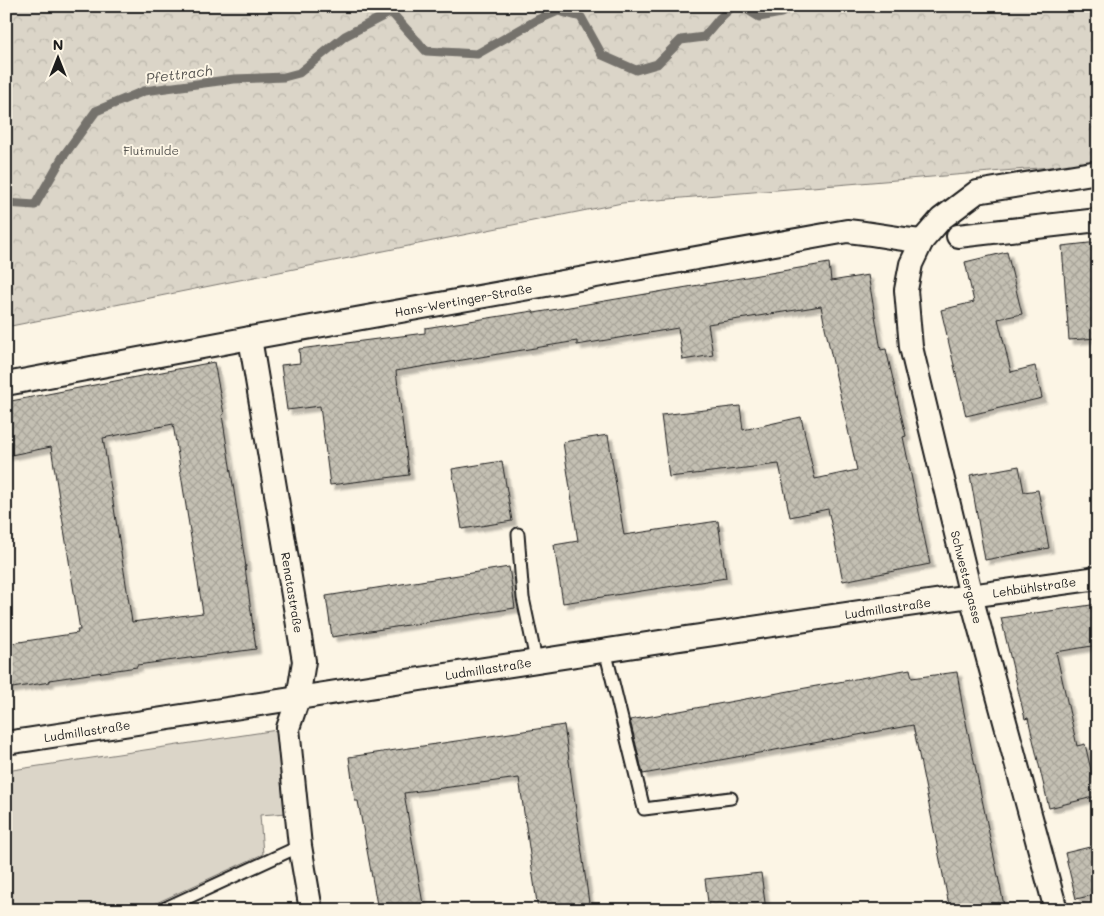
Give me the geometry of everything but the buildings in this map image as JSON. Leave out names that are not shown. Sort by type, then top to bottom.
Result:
[{"type":"street","name":"Schwestergasse","points":[[1056,910],[971,596],[911,347],[906,290],[911,264],[922,241],[941,219],[976,192],[1098,172]]},
{"type":"street","points":[[958,236],[1098,220]]},
{"type":"street","name":"Hans-Wertinger-Straße","points":[[6,384],[250,338],[847,231],[873,232],[893,238],[922,241]]},
{"type":"street","name":"Renatastraße","points":[[250,338],[304,661],[298,699],[288,728],[300,846],[311,910]]},
{"type":"street","name":"Lehbühlstraße","points":[[971,596],[1098,578]]},
{"type":"street","name":"Ludmillastraße","points":[[6,743],[298,699],[536,660],[971,596]]},
{"type":"lane","points":[[518,534],[523,598],[536,660]]},
{"type":"lane","points":[[605,650],[644,809],[731,798]]},
{"type":"lane","points":[[161,910],[300,846]]},
{"type":"green space","name":"Flutmulde","points":[[6,6],[1098,6],[1098,163],[622,203],[6,327]]},
{"type":"green space","points":[[277,730],[287,813],[260,815],[263,854],[141,910],[6,910],[6,771]]},
{"type":"waterway","name":"Pfettrach","points":[[6,203],[35,205],[62,158],[96,111],[144,91],[234,79],[284,77],[299,73],[345,36],[391,12],[426,51],[477,54],[537,20],[558,11],[581,17],[602,55],[636,70],[657,64],[681,40],[704,37],[733,6]]},
{"type":"waterway","name":"Pfettrach","points":[[741,6],[759,17],[781,13],[794,6]]}]
